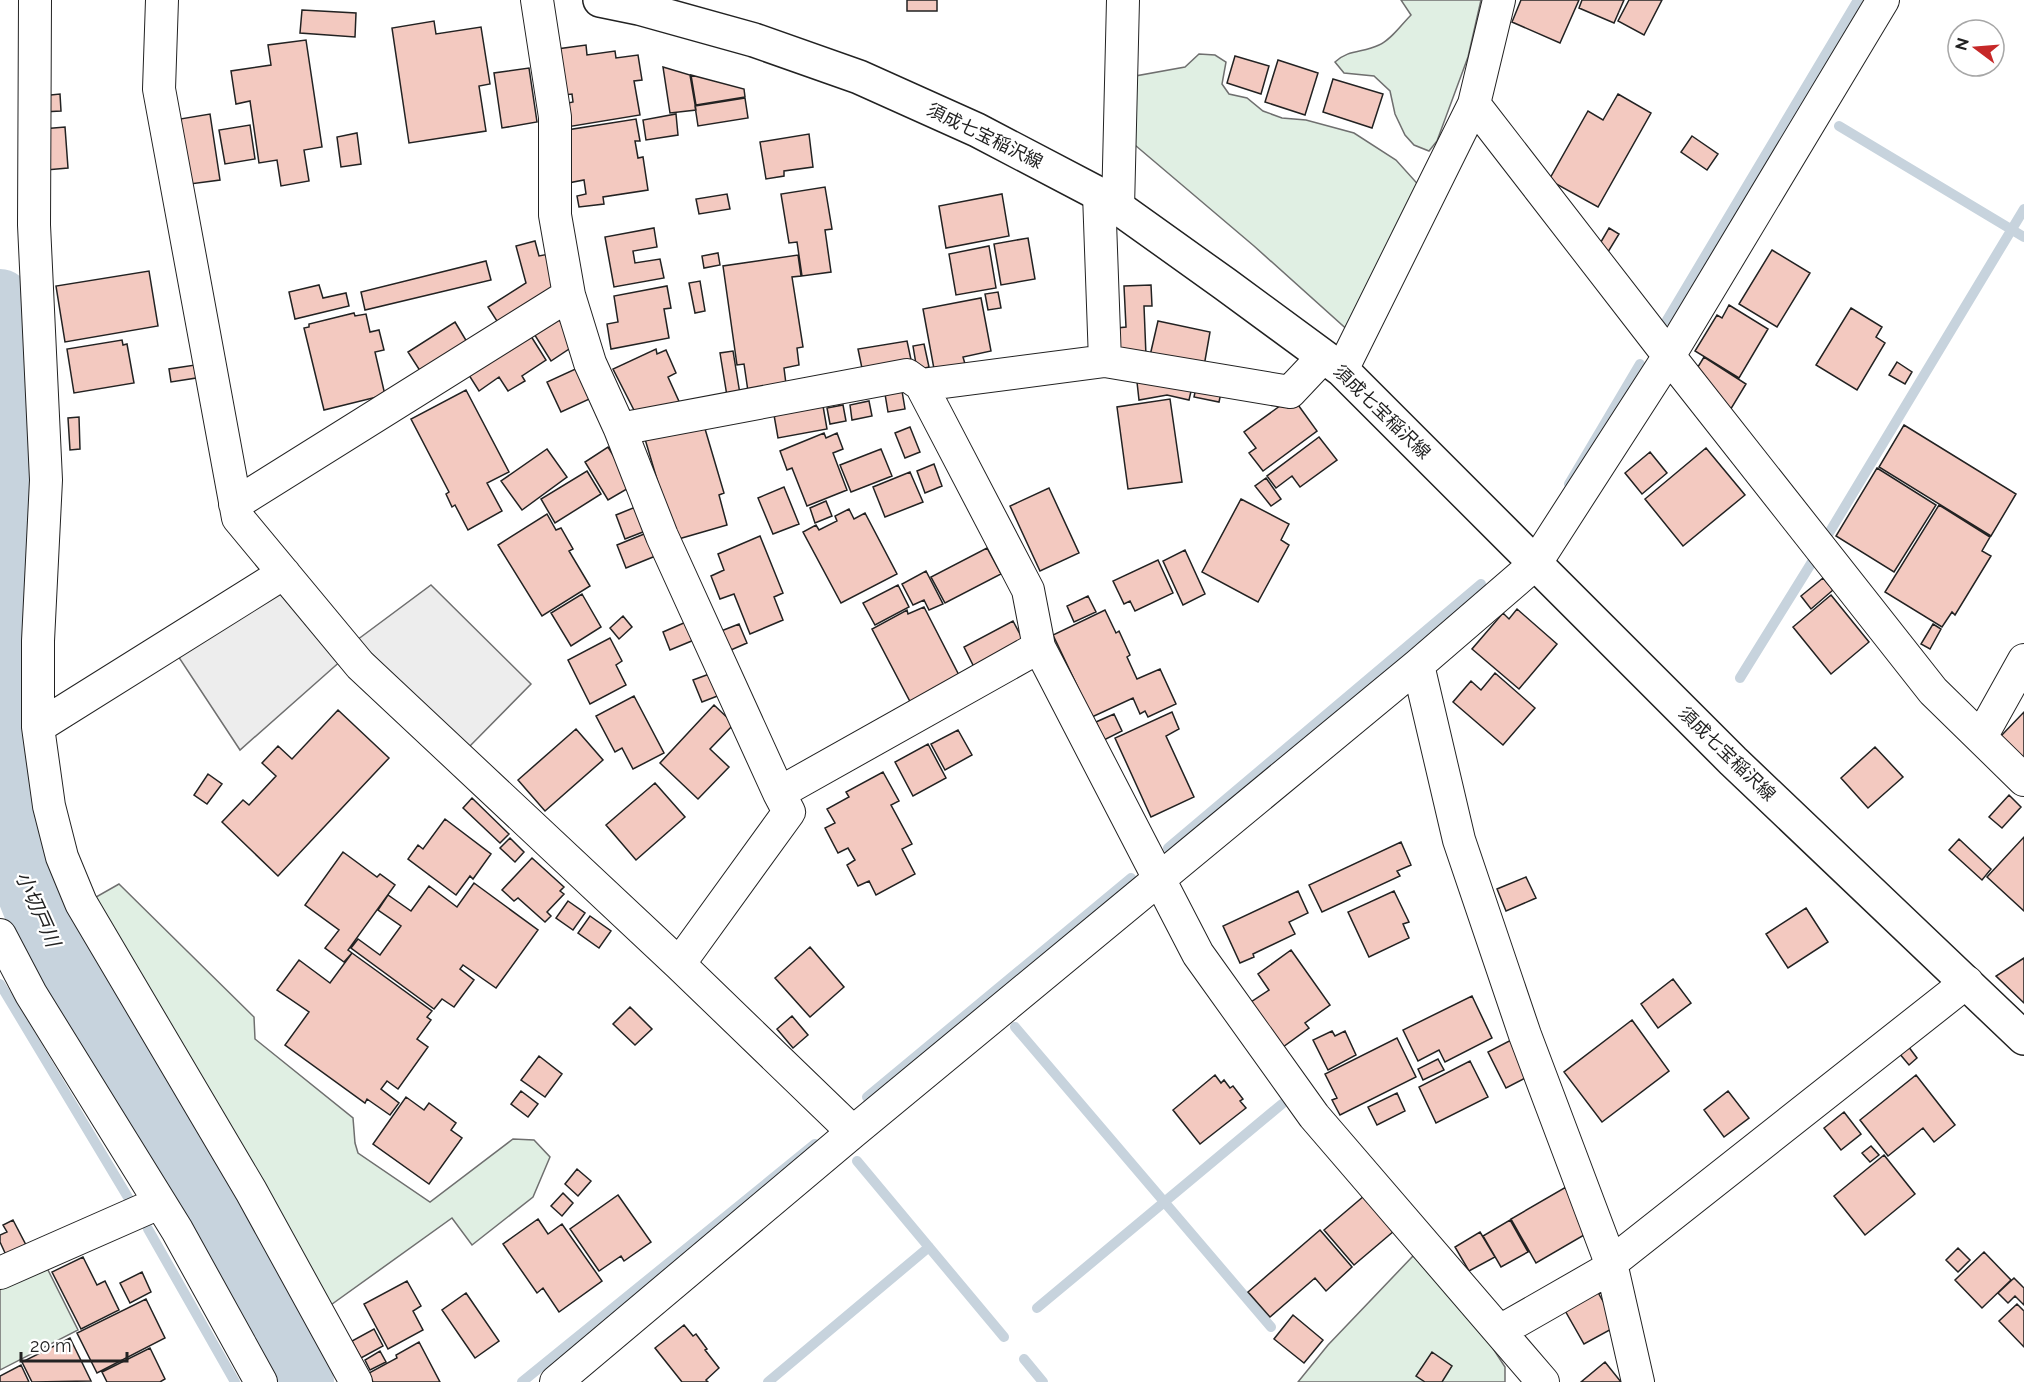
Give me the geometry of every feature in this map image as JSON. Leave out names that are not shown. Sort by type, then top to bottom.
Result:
[{"type":"main road","name":"須成七宝稲沢線","points":[[600,0],[639,8],[754,40],[859,77],[977,130],[1108,201],[1225,284],[1332,363],[1733,761],[2024,1038]]},
{"type":"street","points":[[35,0],[34,225],[46,480],[38,641],[38,727],[59,847],[81,903],[251,1191],[356,1382]]},
{"type":"street","points":[[162,0],[159,89],[238,518],[360,665],[679,964],[853,1132]]},
{"type":"street","points":[[537,0],[555,117],[555,215],[569,294],[590,363],[620,429],[662,536],[789,812],[679,964]]},
{"type":"street","points":[[1105,361],[1108,201],[1123,0]]},
{"type":"street","points":[[921,385],[1105,361],[1290,392],[1332,363],[1474,104],[1499,0]]},
{"type":"street","points":[[556,1382],[853,1132],[1418,665],[1535,564],[1669,356],[1883,0]]},
{"type":"street","points":[[1474,104],[1933,691],[2024,780]]},
{"type":"street","points":[[235,504],[569,294]]},
{"type":"street","points":[[620,429],[908,375],[921,385],[1028,590],[1039,647],[1198,954],[1314,1116],[1543,1382]]},
{"type":"street","points":[[38,727],[284,573]]},
{"type":"street","points":[[779,793],[1039,647]]},
{"type":"street","points":[[1981,737],[2024,660]]},
{"type":"street","points":[[1418,665],[1459,840],[1525,1035],[1610,1265],[1638,1382]]},
{"type":"street","points":[[0,935],[31,993],[177,1230],[261,1382]]},
{"type":"street","points":[[1500,1331],[1610,1265],[1967,982]]},
{"type":"street","points":[[0,1273],[159,1203]]},
{"type":"green space","points":[[1401,0],[1481,0],[1468,57],[1437,141],[1429,151],[1414,145],[1405,135],[1395,114],[1390,91],[1374,76],[1344,73],[1335,62],[1351,53],[1379,45],[1392,36],[1411,15]]},
{"type":"green space","points":[[1199,54],[1215,55],[1226,62],[1222,84],[1229,94],[1247,98],[1263,111],[1282,118],[1306,120],[1354,133],[1396,160],[1424,191],[1351,333],[1254,246],[1129,140],[1130,77],[1185,67]]},
{"type":"green space","points":[[119,884],[254,1017],[255,1039],[353,1118],[358,1153],[430,1202],[513,1139],[534,1140],[550,1157],[533,1197],[472,1245],[452,1218],[328,1307],[89,901]]},
{"type":"green space","points":[[1413,1256],[1429,1267],[1485,1336],[1505,1367],[1505,1382],[1298,1382],[1328,1345]]},
{"type":"green space","points":[[46,1266],[78,1330],[0,1370],[0,1286]]},
{"type":"shaded area","points":[[431,585],[531,684],[469,747],[357,640]]},
{"type":"shaded area","points":[[274,593],[290,595],[343,659],[240,750],[178,656]]},
{"type":"building","points":[[907,0],[937,0],[937,11],[907,11]]},
{"type":"building","points":[[1521,0],[1579,0],[1560,43],[1512,22]]},
{"type":"building","points":[[1582,0],[1624,0],[1614,23],[1579,8]]},
{"type":"building","points":[[1629,0],[1662,0],[1644,35],[1618,21]]},
{"type":"building","points":[[302,10],[356,13],[355,37],[300,33]]},
{"type":"building","points":[[434,21],[436,34],[481,27],[490,84],[479,86],[486,131],[409,143],[392,28]]},
{"type":"building","points":[[306,40],[322,147],[304,150],[309,181],[281,186],[277,160],[259,163],[250,101],[236,104],[231,71],[271,65],[268,45]]},
{"type":"building","points":[[586,45],[587,55],[615,51],[616,58],[638,55],[642,80],[634,81],[640,115],[567,127],[564,104],[573,102],[572,94],[564,95],[557,49]]},
{"type":"building","points":[[1235,56],[1269,66],[1261,94],[1227,83]]},
{"type":"building","points":[[1278,60],[1318,73],[1305,115],[1265,102]]},
{"type":"building","points":[[663,67],[690,75],[696,110],[670,113]]},
{"type":"building","points":[[529,68],[537,122],[502,128],[494,73]]},
{"type":"building","points":[[691,75],[744,89],[745,97],[696,105]]},
{"type":"building","points":[[1333,79],[1383,94],[1372,128],[1323,112]]},
{"type":"building","points":[[60,94],[61,111],[42,112],[41,96]]},
{"type":"building","points":[[1618,94],[1651,113],[1598,207],[1549,180],[1588,111],[1603,120]]},
{"type":"building","points":[[745,98],[748,118],[698,126],[695,106]]},
{"type":"building","points":[[210,114],[220,180],[190,184],[180,119]]},
{"type":"building","points":[[676,114],[678,135],[646,140],[643,120]]},
{"type":"building","points":[[636,119],[640,141],[635,141],[638,158],[643,157],[648,190],[603,197],[604,204],[579,207],[577,196],[586,194],[584,180],[568,183],[567,130]]},
{"type":"building","points":[[250,125],[255,159],[225,164],[219,130]]},
{"type":"building","points":[[65,127],[68,168],[46,170],[42,129]]},
{"type":"building","points":[[357,133],[361,164],[341,167],[337,137]]},
{"type":"building","points":[[809,134],[813,167],[784,171],[784,176],[766,179],[760,142]]},
{"type":"building","points":[[1692,136],[1718,154],[1707,170],[1681,152]]},
{"type":"building","points":[[825,187],[832,229],[825,230],[831,272],[802,276],[797,242],[789,243],[781,194]]},
{"type":"building","points":[[727,194],[730,209],[699,214],[696,199]]},
{"type":"building","points":[[1002,194],[1009,236],[946,248],[939,206]]},
{"type":"building","points":[[654,228],[657,247],[633,251],[635,263],[660,259],[664,278],[614,287],[605,237]]},
{"type":"building","points":[[1609,228],[1619,234],[1608,252],[1598,247]]},
{"type":"building","points":[[1028,238],[1035,279],[1001,285],[994,244]]},
{"type":"building","points":[[535,241],[539,256],[549,254],[558,289],[502,329],[488,307],[526,283],[516,246]]},
{"type":"building","points":[[989,246],[996,288],[956,295],[949,254]]},
{"type":"building","points":[[1772,250],[1810,273],[1777,327],[1739,304]]},
{"type":"building","points":[[718,253],[720,265],[704,268],[702,256]]},
{"type":"building","points":[[798,255],[801,276],[792,277],[803,347],[797,348],[799,365],[784,368],[787,392],[749,398],[744,364],[737,365],[723,266]]},
{"type":"building","points":[[486,261],[491,280],[365,310],[361,292]]},
{"type":"building","points":[[149,271],[158,326],[65,342],[56,286]]},
{"type":"building","points":[[700,281],[705,311],[695,313],[689,283]]},
{"type":"building","points":[[319,285],[323,298],[346,293],[349,306],[295,319],[289,292]]},
{"type":"building","points":[[1151,285],[1152,306],[1144,306],[1146,356],[1118,358],[1117,328],[1126,327],[1124,286]]},
{"type":"building","points":[[667,286],[671,308],[664,309],[669,338],[611,349],[607,324],[618,322],[614,296]]},
{"type":"building","points":[[998,292],[1001,308],[988,310],[985,294]]},
{"type":"building","points":[[981,298],[991,351],[963,357],[965,364],[934,369],[923,309]]},
{"type":"building","points":[[1729,305],[1768,329],[1739,378],[1695,351],[1717,315],[1722,318]]},
{"type":"building","points":[[1851,308],[1882,327],[1876,337],[1885,343],[1857,390],[1816,365]]},
{"type":"building","points":[[354,313],[355,316],[366,314],[370,332],[379,330],[384,350],[375,352],[385,395],[324,410],[304,328],[309,327],[309,324]]},
{"type":"building","points":[[555,313],[575,345],[551,361],[531,329]]},
{"type":"building","points":[[1158,321],[1210,332],[1203,372],[1149,360]]},
{"type":"building","points":[[455,322],[470,347],[424,377],[408,352]]},
{"type":"building","points":[[529,333],[546,360],[522,376],[525,381],[508,391],[499,377],[479,391],[467,372]]},
{"type":"building","points":[[122,340],[123,345],[127,344],[134,383],[74,393],[67,349]]},
{"type":"building","points":[[907,341],[913,369],[864,378],[858,349]]},
{"type":"building","points":[[924,344],[929,367],[917,370],[913,346]]},
{"type":"building","points":[[656,349],[657,354],[666,350],[676,373],[668,377],[682,408],[638,418],[613,369]]},
{"type":"building","points":[[733,351],[740,394],[727,396],[720,353]]},
{"type":"building","points":[[1704,357],[1746,384],[1729,412],[1696,370]]},
{"type":"building","points":[[1897,362],[1912,372],[1905,384],[1889,375]]},
{"type":"building","points":[[195,365],[196,378],[171,382],[169,369]]},
{"type":"building","points":[[582,366],[596,396],[561,412],[547,382]]},
{"type":"building","points":[[1137,382],[1193,383],[1189,400],[1167,395],[1139,400]]},
{"type":"building","points":[[1197,383],[1222,388],[1219,402],[1194,397]]},
{"type":"building","points":[[466,390],[509,472],[487,483],[502,511],[468,530],[455,505],[452,507],[446,494],[449,492],[411,419]]},
{"type":"building","points":[[902,391],[905,409],[888,412],[885,394]]},
{"type":"building","points":[[1170,399],[1182,482],[1128,489],[1117,407]]},
{"type":"building","points":[[869,401],[872,416],[852,420],[850,405]]},
{"type":"building","points":[[1296,402],[1317,431],[1263,471],[1249,453],[1256,448],[1244,432],[1284,403],[1288,408]]},
{"type":"building","points":[[843,405],[846,421],[830,424],[827,408]]},
{"type":"building","points":[[823,406],[827,429],[778,438],[774,415]]},
{"type":"building","points":[[79,417],[80,449],[70,450],[68,418]]},
{"type":"building","points":[[703,422],[724,493],[719,495],[727,525],[675,540],[645,439]]},
{"type":"building","points":[[1904,425],[2016,494],[1991,536],[1879,467]]},
{"type":"building","points":[[910,427],[920,452],[905,458],[895,433]]},
{"type":"building","points":[[824,433],[826,438],[837,433],[843,449],[833,453],[847,490],[807,506],[792,468],[787,470],[780,451]]},
{"type":"building","points":[[1319,437],[1337,460],[1300,487],[1292,476],[1276,488],[1267,476]]},
{"type":"building","points":[[608,447],[632,486],[608,500],[585,462]]},
{"type":"building","points":[[1706,448],[1745,495],[1683,546],[1645,499]]},
{"type":"building","points":[[547,449],[567,477],[522,510],[501,481]]},
{"type":"building","points":[[881,449],[892,476],[851,492],[840,465]]},
{"type":"building","points":[[1650,452],[1667,473],[1642,494],[1625,473]]},
{"type":"building","points":[[934,464],[942,486],[925,493],[917,471]]},
{"type":"building","points":[[1877,468],[1936,505],[1894,572],[1836,536]]},
{"type":"building","points":[[587,471],[601,494],[555,523],[541,499]]},
{"type":"building","points":[[910,472],[923,502],[885,517],[873,487]]},
{"type":"building","points":[[1266,478],[1281,499],[1271,506],[1255,486]]},
{"type":"building","points":[[784,487],[799,524],[773,534],[758,498]]},
{"type":"building","points":[[1049,488],[1079,553],[1040,571],[1010,506]]},
{"type":"building","points":[[1241,499],[1289,524],[1281,540],[1289,545],[1258,602],[1202,572]]},
{"type":"building","points":[[826,501],[832,516],[815,523],[810,508]]},
{"type":"building","points":[[1939,505],[1990,537],[1982,551],[1991,556],[1955,615],[1952,612],[1942,627],[1885,592]]},
{"type":"building","points":[[638,506],[648,530],[625,539],[616,515]]},
{"type":"building","points":[[849,509],[854,519],[865,513],[897,574],[841,603],[803,532],[816,525],[819,530],[837,521],[835,516]]},
{"type":"building","points":[[547,514],[556,530],[561,528],[573,549],[569,551],[590,586],[542,616],[498,545]]},
{"type":"building","points":[[649,532],[658,555],[626,568],[617,545]]},
{"type":"building","points":[[760,536],[783,593],[774,597],[783,620],[750,634],[734,594],[720,599],[711,576],[724,570],[718,554]]},
{"type":"building","points":[[987,548],[1001,574],[945,603],[931,577]]},
{"type":"building","points":[[1185,550],[1205,594],[1183,605],[1163,561]]},
{"type":"building","points":[[1158,560],[1173,593],[1135,611],[1130,601],[1124,604],[1113,581]]},
{"type":"building","points":[[926,571],[943,604],[929,610],[924,600],[913,605],[902,584]]},
{"type":"building","points":[[1823,578],[1833,590],[1811,609],[1801,596]]},
{"type":"building","points":[[898,585],[909,607],[875,625],[863,603]]},
{"type":"building","points":[[582,594],[601,627],[571,646],[551,613]]},
{"type":"building","points":[[1831,595],[1869,642],[1831,674],[1793,627]]},
{"type":"building","points":[[1088,596],[1096,612],[1074,622],[1067,606]]},
{"type":"building","points":[[924,607],[964,685],[915,711],[872,629],[907,610],[908,614]]},
{"type":"building","points":[[1517,609],[1557,644],[1519,689],[1472,649],[1503,613],[1509,619]]},
{"type":"building","points":[[1105,610],[1116,633],[1119,631],[1130,655],[1127,657],[1137,679],[1160,669],[1176,704],[1148,717],[1145,711],[1140,714],[1133,698],[1092,717],[1053,635]]},
{"type":"building","points":[[623,616],[632,627],[619,639],[610,628]]},
{"type":"building","points":[[1013,621],[1028,649],[978,675],[964,647]]},
{"type":"building","points":[[686,622],[694,640],[670,650],[663,632]]},
{"type":"building","points":[[739,624],[747,643],[724,653],[716,633]]},
{"type":"building","points":[[1933,624],[1941,629],[1930,649],[1921,644]]},
{"type":"building","points":[[610,638],[622,661],[616,665],[626,685],[590,704],[568,660]]},
{"type":"building","points":[[712,673],[720,695],[702,702],[693,680]]},
{"type":"building","points":[[1495,673],[1535,708],[1503,745],[1453,702],[1471,681],[1481,690]]},
{"type":"building","points":[[634,696],[664,753],[633,769],[622,748],[615,752],[596,716]]},
{"type":"building","points":[[714,705],[734,724],[710,749],[729,767],[698,799],[660,763]]},
{"type":"building","points":[[338,710],[389,758],[278,876],[222,822],[243,800],[249,805],[276,776],[262,763],[278,746],[292,759]]},
{"type":"building","points":[[1172,712],[1179,729],[1166,736],[1194,797],[1151,817],[1115,738]]},
{"type":"building","points":[[2024,712],[2024,760],[2000,737]]},
{"type":"building","points":[[1114,714],[1122,731],[1104,740],[1096,722]]},
{"type":"building","points":[[576,729],[603,760],[545,811],[518,780]]},
{"type":"building","points":[[958,730],[972,755],[945,770],[931,744]]},
{"type":"building","points":[[928,744],[946,778],[913,796],[895,762]]},
{"type":"building","points":[[1875,747],[1903,777],[1868,808],[1841,778]]},
{"type":"building","points":[[883,772],[899,801],[891,805],[912,844],[902,849],[915,874],[876,895],[869,881],[858,886],[847,865],[855,860],[848,848],[838,853],[825,828],[835,823],[827,809],[849,797],[846,792]]},
{"type":"building","points":[[208,774],[222,784],[207,804],[194,795]]},
{"type":"building","points":[[655,783],[685,817],[636,860],[606,825]]},
{"type":"building","points":[[2009,795],[2021,807],[2002,828],[1989,817]]},
{"type":"building","points":[[472,798],[509,834],[500,843],[463,808]]},
{"type":"building","points":[[445,819],[491,854],[473,879],[470,876],[456,895],[408,859],[418,845],[423,849]]},
{"type":"building","points":[[2024,837],[2024,911],[1987,877]]},
{"type":"building","points":[[510,838],[524,852],[515,862],[500,848]]},
{"type":"building","points":[[1959,839],[1991,869],[1982,880],[1949,850]]},
{"type":"building","points":[[1401,842],[1411,865],[1397,871],[1400,876],[1322,912],[1309,885]]},
{"type":"building","points":[[343,852],[377,877],[380,874],[395,885],[348,950],[352,953],[344,962],[325,948],[339,930],[305,905]]},
{"type":"building","points":[[532,858],[564,887],[560,891],[564,894],[547,912],[551,916],[545,922],[518,898],[514,901],[502,890]]},
{"type":"building","points":[[1526,877],[1536,898],[1506,911],[1497,889]]},
{"type":"building","points":[[474,883],[538,930],[496,988],[463,965],[460,969],[474,980],[454,1007],[442,999],[434,1009],[351,948],[358,939],[380,955],[401,926],[378,910],[388,895],[411,911],[429,886],[457,907]]},
{"type":"building","points":[[1298,891],[1308,913],[1289,922],[1295,934],[1253,954],[1254,957],[1240,963],[1223,926]]},
{"type":"building","points":[[1394,891],[1409,922],[1403,924],[1409,938],[1369,957],[1348,912]]},
{"type":"building","points":[[568,901],[585,913],[573,930],[556,918]]},
{"type":"building","points":[[1806,908],[1828,942],[1788,968],[1766,934]]},
{"type":"building","points":[[590,916],[611,931],[599,948],[578,933]]},
{"type":"building","points":[[810,947],[844,987],[810,1017],[775,978]]},
{"type":"building","points":[[1291,950],[1330,1005],[1305,1023],[1309,1028],[1283,1047],[1251,1002],[1269,990],[1258,974]]},
{"type":"building","points":[[352,953],[432,1011],[427,1017],[431,1020],[417,1039],[428,1047],[398,1089],[387,1081],[381,1089],[399,1103],[390,1115],[367,1099],[365,1103],[285,1045],[309,1012],[277,990],[299,960],[330,983]]},
{"type":"building","points":[[2024,958],[2024,1003],[1996,976]]},
{"type":"building","points":[[1673,979],[1691,1003],[1658,1028],[1641,1004]]},
{"type":"building","points":[[1472,996],[1492,1038],[1445,1062],[1439,1050],[1418,1061],[1403,1030]]},
{"type":"building","points":[[630,1007],[652,1029],[635,1045],[613,1024]]},
{"type":"building","points":[[792,1016],[808,1035],[793,1048],[777,1029]]},
{"type":"building","points":[[1632,1020],[1669,1071],[1602,1122],[1564,1072]]},
{"type":"building","points":[[1332,1031],[1335,1036],[1345,1031],[1356,1055],[1328,1070],[1313,1040]]},
{"type":"building","points":[[1397,1038],[1416,1077],[1340,1115],[1332,1100],[1337,1098],[1325,1074]]},
{"type":"building","points":[[1515,1038],[1533,1074],[1506,1088],[1488,1052]]},
{"type":"building","points":[[1908,1046],[1917,1058],[1909,1065],[1899,1053]]},
{"type":"building","points":[[539,1056],[562,1074],[545,1097],[521,1080]]},
{"type":"building","points":[[1438,1059],[1444,1070],[1423,1080],[1418,1069]]},
{"type":"building","points":[[1470,1061],[1488,1097],[1436,1123],[1419,1087]]},
{"type":"building","points":[[1215,1075],[1221,1083],[1224,1080],[1230,1088],[1233,1086],[1243,1099],[1240,1101],[1246,1108],[1200,1144],[1173,1110]]},
{"type":"building","points":[[1916,1075],[1955,1125],[1934,1142],[1923,1128],[1888,1156],[1860,1120]]},
{"type":"building","points":[[521,1091],[538,1104],[528,1117],[511,1104]]},
{"type":"building","points":[[1728,1091],[1749,1118],[1724,1137],[1704,1110]]},
{"type":"building","points":[[1397,1093],[1405,1111],[1377,1125],[1368,1107]]},
{"type":"building","points":[[406,1097],[424,1110],[429,1103],[456,1123],[451,1130],[462,1138],[429,1184],[373,1144]]},
{"type":"building","points":[[1844,1112],[1861,1134],[1841,1150],[1824,1128]]},
{"type":"building","points":[[1871,1146],[1879,1155],[1870,1162],[1862,1153]]},
{"type":"building","points":[[1884,1155],[1915,1194],[1865,1235],[1834,1196]]},
{"type":"building","points":[[577,1169],[591,1181],[578,1196],[565,1184]]},
{"type":"building","points":[[1566,1187],[1591,1231],[1536,1263],[1511,1219]]},
{"type":"building","points":[[563,1193],[573,1203],[562,1216],[551,1206]]},
{"type":"building","points":[[618,1195],[651,1242],[624,1261],[621,1256],[599,1271],[570,1229]]},
{"type":"building","points":[[1364,1196],[1394,1231],[1354,1265],[1324,1230]]},
{"type":"building","points":[[538,1219],[548,1234],[562,1224],[602,1281],[559,1312],[543,1288],[537,1293],[503,1244]]},
{"type":"building","points":[[13,1220],[26,1245],[6,1255],[0,1242],[0,1235],[7,1232],[3,1225]]},
{"type":"building","points":[[1510,1220],[1528,1252],[1501,1267],[1483,1236]]},
{"type":"building","points":[[1320,1230],[1352,1267],[1326,1291],[1315,1278],[1270,1317],[1248,1292]]},
{"type":"building","points":[[1480,1232],[1495,1257],[1469,1271],[1455,1247]]},
{"type":"building","points":[[1958,1248],[1970,1260],[1958,1272],[1946,1260]]},
{"type":"building","points":[[1984,1252],[2011,1280],[1982,1308],[1955,1280]]},
{"type":"building","points":[[83,1257],[97,1285],[105,1281],[119,1310],[81,1329],[52,1272]]},
{"type":"building","points":[[142,1272],[151,1292],[130,1303],[120,1283]]},
{"type":"building","points":[[2014,1278],[2024,1288],[2024,1305],[2015,1296],[2008,1303],[1998,1293]]},
{"type":"building","points":[[407,1281],[421,1306],[413,1311],[423,1330],[388,1349],[364,1304]]},
{"type":"building","points":[[1596,1289],[1617,1326],[1584,1344],[1563,1307]]},
{"type":"building","points":[[466,1293],[499,1341],[475,1358],[442,1310]]},
{"type":"building","points":[[146,1299],[165,1338],[97,1373],[77,1333]]},
{"type":"building","points":[[2017,1304],[2024,1311],[2024,1347],[1999,1321]]},
{"type":"building","points":[[1293,1315],[1323,1340],[1304,1363],[1274,1339]]},
{"type":"building","points":[[684,1325],[693,1336],[696,1334],[719,1368],[706,1380],[708,1382],[682,1382],[655,1348]]},
{"type":"building","points":[[374,1329],[383,1346],[361,1358],[352,1341]]},
{"type":"building","points":[[70,1338],[91,1381],[32,1382],[22,1362]]},
{"type":"building","points":[[419,1342],[440,1382],[373,1382],[369,1373],[397,1358],[396,1355]]},
{"type":"building","points":[[150,1348],[165,1379],[160,1382],[107,1382],[102,1372]]},
{"type":"building","points":[[380,1351],[386,1362],[370,1370],[365,1360]]},
{"type":"building","points":[[1432,1352],[1452,1366],[1442,1382],[1425,1382],[1416,1376]]},
{"type":"building","points":[[1605,1362],[1621,1382],[1581,1382]]},
{"type":"building","points":[[21,1365],[29,1382],[0,1382],[0,1376]]},
{"type":"waterway","points":[[1667,320],[1858,0]]},
{"type":"waterway","points":[[1839,126],[2024,237]]},
{"type":"waterway","points":[[1829,533],[2024,209]]},
{"type":"waterway","name":"小切戸川","points":[[0,301],[5,383],[6,789],[15,858],[46,935],[182,1162],[302,1382]]},
{"type":"waterway","points":[[1569,484],[1640,364]]},
{"type":"waterway","name":"小切戸川","points":[[0,481],[5,480]]},
{"type":"waterway","points":[[1740,678],[1812,562]]},
{"type":"waterway","points":[[1168,848],[1481,584]]},
{"type":"waterway","points":[[867,1097],[1131,878]]},
{"type":"waterway","points":[[0,984],[129,1199]]},
{"type":"waterway","points":[[1015,1027],[1271,1327]]},
{"type":"waterway","points":[[1037,1308],[1282,1104]]},
{"type":"waterway","points":[[522,1382],[815,1144]]},
{"type":"waterway","points":[[857,1161],[1004,1337]]},
{"type":"waterway","points":[[148,1229],[235,1382]]},
{"type":"waterway","points":[[768,1382],[929,1247]]},
{"type":"waterway","points":[[1024,1359],[1043,1382]]}]
